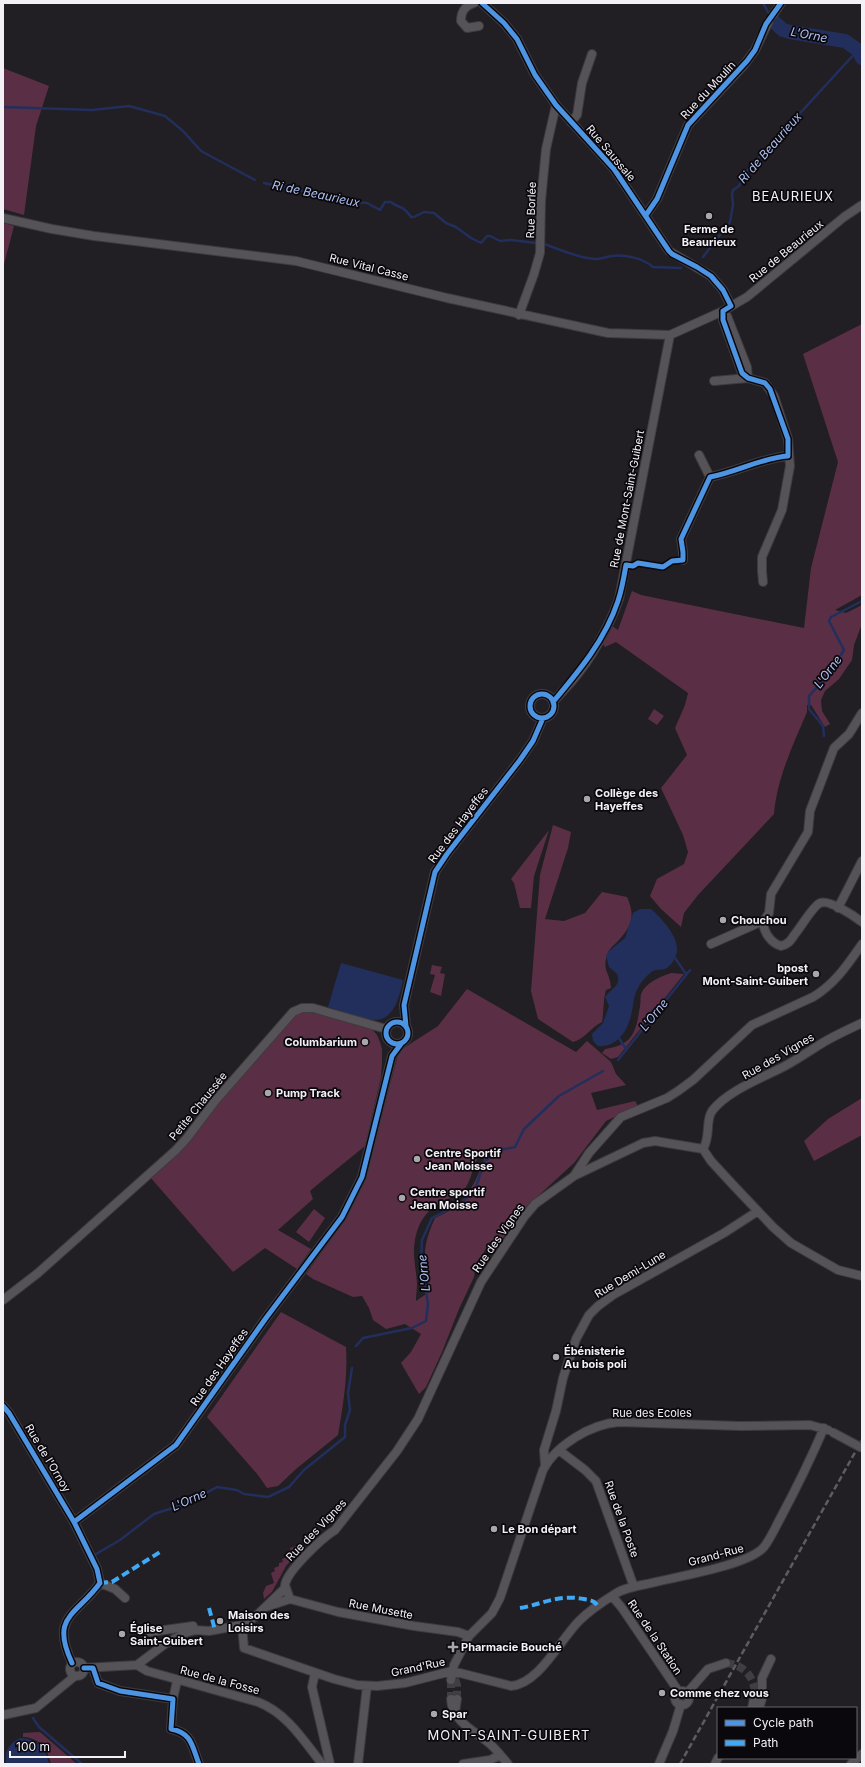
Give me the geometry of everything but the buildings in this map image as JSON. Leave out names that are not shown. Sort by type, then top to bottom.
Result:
[{"type":"street","points":[[474,3],[469,5],[463,11],[461,21],[467,28],[480,26]]},
{"type":"street","name":"Rue Saussale","points":[[482,3],[504,23],[517,39],[535,75],[556,105],[614,169],[669,251],[711,276],[721,287],[731,306]]},
{"type":"street","name":"Rue du Moulin","points":[[646,215],[657,199],[688,125],[747,62],[781,3]]},
{"type":"street","name":"Rue Saussale","points":[[571,122],[576,115],[582,83],[592,54]]},
{"type":"street","name":"Rue Borlée","points":[[519,314],[540,253],[540,201],[545,156],[556,105]]},
{"type":"street","name":"Rue de Beaurieux","points":[[723,311],[747,297],[844,218],[862,206]]},
{"type":"street","name":"Rue Vital Casse","points":[[3,218],[52,229],[94,236],[296,261],[519,314],[608,333],[670,335],[723,311]]},
{"type":"street","points":[[723,311],[723,320],[742,373],[748,378]]},
{"type":"street","name":"Rue de Mont-Saint-Guibert","points":[[564,689],[572,681],[608,626],[619,599],[670,335]]},
{"type":"street","points":[[714,381],[748,378],[765,383],[774,396],[789,443],[788,456],[790,466],[782,510],[762,557],[763,582]]},
{"type":"street","points":[[699,455],[710,477]]},
{"type":"street","points":[[710,477],[727,473],[773,457],[788,456]]},
{"type":"street","points":[[683,560],[684,552],[681,539],[682,534],[710,477]]},
{"type":"street","points":[[564,689],[553,702],[552,713],[539,716],[530,707],[536,696],[546,695],[564,689]]},
{"type":"street","points":[[546,695],[553,702]]},
{"type":"street","points":[[862,713],[850,734],[833,751],[810,811],[808,832],[771,894],[769,913],[763,922],[763,927],[771,940],[783,946],[789,942],[819,904],[827,902],[862,922]]},
{"type":"street","name":"Rue des Hayeffes","points":[[406,1026],[404,1005],[437,868],[533,741],[537,730],[539,716]]},
{"type":"street","points":[[838,908],[862,861]]},
{"type":"street","points":[[711,944],[763,922]]},
{"type":"street","points":[[574,1176],[589,1153],[606,1132],[621,1117],[667,1098],[678,1091],[693,1080],[752,1025],[823,991],[836,979],[862,944]]},
{"type":"street","name":"Rue des Hayeffes","points":[[392,1023],[404,1005]]},
{"type":"street","name":"Petite Chaussée","points":[[3,1300],[38,1273],[176,1150],[215,1101],[293,1012],[302,1008],[313,1008],[386,1029]]},
{"type":"street","points":[[400,1022],[406,1026],[409,1037],[401,1044],[389,1042],[386,1029],[392,1023],[400,1022]]},
{"type":"street","name":"Rue des Vignes","points":[[266,1608],[285,1588],[285,1582],[290,1574],[325,1536],[335,1530],[377,1478],[414,1425],[481,1282],[524,1217],[536,1204],[574,1176],[643,1143],[655,1141],[704,1150],[708,1137],[709,1118],[719,1104],[757,1080],[786,1066],[825,1042],[862,1023]]},
{"type":"street","name":"Rue des Hayeffes","points":[[389,1042],[392,1056]]},
{"type":"street","name":"Rue des Hayeffes","points":[[74,1522],[176,1445],[266,1318],[342,1217],[362,1177],[392,1056],[401,1044]]},
{"type":"street","points":[[704,1150],[711,1161],[773,1227],[792,1243],[838,1270],[862,1276]]},
{"type":"street","name":"Rue Demi-Lune","points":[[546,1465],[544,1450],[556,1411],[563,1378],[578,1334],[589,1315],[613,1295],[724,1233],[758,1211]]},
{"type":"street","name":"Rue de l'Ornoy","points":[[3,1406],[10,1413],[74,1522]]},
{"type":"street","name":"Rue des Ecoles","points":[[469,1636],[484,1623],[494,1610],[507,1577],[540,1476],[546,1465],[560,1450],[575,1438],[586,1432],[614,1422],[748,1426],[803,1425],[824,1428],[862,1448]]},
{"type":"street","name":"Grand-Rue","points":[[612,1596],[634,1587],[738,1562],[754,1555],[764,1547],[774,1530],[801,1480],[824,1428]]},
{"type":"street","name":"Rue de la Poste","points":[[560,1450],[596,1481],[634,1587]]},
{"type":"street","points":[[74,1522],[97,1569],[100,1583]]},
{"type":"street","points":[[100,1583],[115,1589],[125,1598]]},
{"type":"street","points":[[74,1676],[70,1672],[72,1663],[63,1640],[64,1625],[69,1616],[100,1583]]},
{"type":"street","points":[[3,1715],[36,1708],[74,1676],[80,1676],[88,1668],[137,1665],[178,1636],[195,1630],[209,1631],[242,1625],[266,1608],[290,1599],[285,1588]]},
{"type":"street","name":"Grand'Rue","points":[[242,1625],[244,1648],[347,1683],[367,1686],[405,1683],[452,1671],[511,1686],[524,1683],[537,1672],[577,1622],[612,1596]]},
{"type":"street","name":"Rue de la Station","points":[[612,1596],[683,1692]]},
{"type":"street","name":"Rue Musette","points":[[290,1599],[368,1618],[458,1632],[469,1636]]},
{"type":"street","points":[[150,1632],[192,1626],[209,1631]]},
{"type":"street","points":[[453,1679],[452,1671],[469,1636]]},
{"type":"street","points":[[759,1707],[762,1699],[762,1678],[771,1659]]},
{"type":"street","points":[[72,1663],[80,1662],[88,1668],[98,1683],[120,1691],[172,1699]]},
{"type":"street","points":[[660,1764],[674,1732],[681,1704],[685,1704],[688,1701],[689,1697],[683,1692],[708,1669],[726,1663]]},
{"type":"street","name":"Rue de la Fosse","points":[[137,1665],[146,1671],[177,1681],[258,1702],[268,1706],[292,1726],[322,1764]]},
{"type":"street","points":[[315,1672],[312,1687],[330,1764]]},
{"type":"street","points":[[177,1681],[172,1699],[171,1729],[181,1731],[190,1738],[199,1764]]},
{"type":"street","points":[[358,1764],[367,1686]]},
{"type":"street","points":[[752,1707],[755,1694]]},
{"type":"street","points":[[454,1699],[455,1712],[460,1720],[487,1741],[508,1764]]},
{"type":"street","points":[[463,1764],[490,1760],[500,1755]]},
{"type":"shaded area","points":[[3,68],[49,86],[36,126],[24,215],[3,209]]},
{"type":"shaded area","points":[[3,223],[14,226],[3,268]]},
{"type":"shaded area","points":[[862,324],[862,595],[835,610],[846,613],[862,605],[862,624],[854,645],[852,660],[839,679],[825,691],[821,700],[822,711],[830,724],[825,727],[811,705],[807,705],[807,712],[791,749],[778,788],[774,814],[698,895],[684,913],[681,927],[661,909],[650,896],[657,879],[684,864],[688,852],[683,835],[661,788],[687,755],[675,728],[685,705],[688,693],[616,642],[605,647],[602,642],[612,626],[618,630],[632,591],[641,595],[804,628],[811,568],[838,462],[803,354]]},
{"type":"shaded area","points":[[654,709],[664,716],[657,725],[648,719]]},
{"type":"shaded area","points":[[553,825],[571,832],[568,848],[545,919],[564,921],[585,913],[602,892],[627,897],[631,910],[631,921],[629,926],[607,955],[605,965],[611,988],[606,990],[602,1022],[581,1038],[573,1042],[538,1019],[531,991],[540,875]]},
{"type":"shaded area","points":[[549,830],[534,876],[531,908],[520,908],[514,883],[511,879]]},
{"type":"shaded area","points":[[432,965],[442,967],[440,973],[445,974],[441,996],[430,992],[435,975],[430,974]]},
{"type":"shaded area","points":[[671,973],[684,974],[618,1057],[611,1059],[602,1053],[605,1049],[615,1047],[628,1040],[635,1030],[643,990],[654,980]]},
{"type":"shaded area","points":[[467,989],[576,1052],[587,1041],[611,1062],[616,1074],[626,1085],[591,1093],[597,1110],[635,1101],[638,1106],[606,1121],[574,1163],[526,1207],[500,1242],[489,1242],[475,1269],[474,1277],[426,1387],[419,1394],[401,1363],[411,1352],[421,1334],[405,1324],[386,1329],[373,1320],[369,1308],[362,1296],[353,1297],[313,1279],[306,1274],[345,1220],[367,1172],[399,1051],[438,1026]],"holes":[[[480,1153],[486,1154],[478,1176],[468,1193],[455,1207],[435,1218],[427,1238],[425,1254],[429,1292],[416,1301],[417,1283],[414,1251],[419,1226],[430,1210],[464,1189],[468,1183]]]},
{"type":"shaded area","points":[[307,1011],[371,1028],[377,1035],[382,1049],[381,1077],[365,1146],[310,1191],[313,1199],[278,1230],[311,1249],[297,1269],[265,1248],[233,1272],[150,1177],[294,1015]]},
{"type":"shaded area","points":[[862,1098],[862,1135],[814,1161],[804,1141],[828,1119]]},
{"type":"shaded area","points":[[314,1209],[325,1218],[309,1242],[296,1232]]},
{"type":"shaded area","points":[[281,1312],[346,1347],[346,1380],[338,1435],[296,1469],[278,1486],[267,1488],[258,1475],[207,1417]]},
{"type":"shaded area","points":[[302,1544],[304,1546],[286,1566],[272,1592],[264,1599],[263,1593],[266,1586],[274,1583],[271,1573],[275,1571],[274,1568],[279,1566],[279,1563],[283,1562],[282,1559],[287,1557],[286,1554],[291,1552],[290,1548]]},
{"type":"shaded area","points":[[40,1732],[77,1764],[51,1764],[48,1754],[39,1742],[23,1737],[23,1733]]},
{"type":"water","points":[[640,909],[651,909],[668,927],[676,943],[676,955],[668,968],[653,971],[640,984],[635,995],[632,1013],[625,1032],[613,1043],[598,1046],[593,1041],[592,1034],[603,1023],[609,1006],[605,997],[615,987],[618,981],[617,974],[609,967],[606,956],[608,952],[625,938],[633,913]]},
{"type":"water","points":[[341,963],[403,980],[393,1010],[386,1017],[377,1020],[367,1019],[328,1007]]},
{"type":"water","points":[[20,1738],[31,1740],[40,1745],[46,1753],[49,1764],[6,1764],[8,1748]]},
{"type":"waterway","name":"L'Orne","points":[[763,3],[773,21]]},
{"type":"waterway","name":"L'Orne","points":[[773,21],[783,30],[790,32],[845,41],[858,50],[862,58]]},
{"type":"waterway","name":"Ri de Beaurieux","points":[[703,257],[730,222],[733,205],[733,190],[739,186],[746,172],[858,50]]},
{"type":"waterway","name":"Ri de Beaurieux","points":[[3,107],[92,110],[129,106],[165,116],[183,131],[201,151],[255,180]]},
{"type":"waterway","name":"Ri de Beaurieux","points":[[264,183],[307,192],[320,193],[344,200],[350,199],[355,202],[367,203],[380,210],[385,202],[391,202],[403,208],[411,217],[424,212],[434,213],[446,223],[456,227],[481,243],[487,236],[500,241],[511,240],[536,243]]},
{"type":"waterway","name":"Ri de Beaurieux","points":[[544,244],[576,256],[590,259],[611,256],[633,257],[644,261],[653,267],[681,268]]},
{"type":"waterway","name":"L'Orne","points":[[824,736],[823,726],[809,709],[809,696],[827,676],[844,650],[829,621],[831,617],[862,601]]},
{"type":"waterway","points":[[675,958],[686,974]]},
{"type":"waterway","name":"L'Orne","points":[[618,1060],[690,970]]},
{"type":"waterway","points":[[619,1038],[626,1049]]},
{"type":"waterway","name":"L'Orne","points":[[356,1346],[363,1338],[412,1328],[426,1321],[428,1304],[421,1260],[422,1240],[432,1218],[463,1202],[476,1187],[484,1162],[500,1150],[515,1147],[524,1129],[559,1096],[603,1071]]},
{"type":"waterway","name":"L'Orne","points":[[96,1554],[120,1540],[154,1514],[188,1503],[217,1487],[237,1490],[244,1494],[268,1497],[289,1487],[304,1470],[345,1437],[345,1425],[350,1410],[348,1393],[352,1368]]},
{"type":"waterway","name":"L'Orne","points":[[33,1718],[39,1727],[82,1764]]},
{"type":"tunnel","points":[[726,1663],[738,1666],[747,1672],[753,1682],[755,1694]]},
{"type":"tunnel","points":[[455,1679],[457,1685],[457,1699]]},
{"type":"tunnel","points":[[451,1680],[451,1699]]},
{"type":"railway","points":[[680,1764],[862,1440]]},
{"type":"marked path","points":[[100,1583],[112,1582],[160,1552]]},
{"type":"marked path","points":[[520,1608],[551,1600],[567,1598],[590,1600],[597,1605]]},
{"type":"marked path","points":[[209,1608],[215,1630]]},
{"type":"cycle path","points":[[482,3],[504,23],[517,39],[535,75],[556,105],[614,169],[669,251],[711,276],[723,290],[731,306],[723,311]]},
{"type":"cycle path","points":[[646,215],[657,199],[688,125],[747,61],[755,50],[766,24],[781,3]]},
{"type":"cycle path","points":[[553,702],[582,667],[606,629],[613,615],[619,596],[626,565],[633,566],[638,563],[663,567],[672,561],[683,560],[681,539],[710,477],[768,459],[788,456],[788,439],[770,389],[765,383],[748,378],[742,373],[723,320],[723,311]]},
{"type":"cycle path","points":[[542,694],[550,698],[554,706],[550,714],[542,718],[534,714],[530,706],[534,698],[542,694]]},
{"type":"cycle path","points":[[406,1026],[404,1005],[435,872],[447,854],[520,760],[533,741],[543,718]]},
{"type":"cycle path","points":[[393,1022],[401,1022],[408,1029],[408,1033],[408,1037],[401,1044],[393,1044],[386,1037],[386,1029],[393,1022]]},
{"type":"cycle path","points":[[74,1522],[176,1445],[266,1318],[342,1217],[362,1177],[392,1056],[401,1044]]},
{"type":"cycle path","points":[[3,1406],[9,1413],[74,1522],[97,1569],[100,1583],[75,1610],[65,1626],[64,1635],[66,1647],[72,1663]]},
{"type":"cycle path","points":[[84,1668],[93,1668],[98,1683],[120,1691],[173,1699],[171,1729],[178,1731],[187,1737],[193,1746],[199,1764]]},
{"type":"place","name":"Ferme de Beaurieux","points":[[709,216]]},
{"type":"place","name":"Collège des Hayeffes","points":[[587,799]]},
{"type":"place","name":"Chouchou","points":[[723,920]]},
{"type":"place","name":"bpost Mont-Saint-Guibert","points":[[816,974]]},
{"type":"place","name":"Columbarium","points":[[365,1042]]},
{"type":"place","name":"Pump Track","points":[[268,1093]]},
{"type":"place","name":"Centre Sportif Jean Moisse","points":[[417,1159]]},
{"type":"place","name":"Centre sportif Jean Moisse","points":[[402,1198]]},
{"type":"place","name":"Ébénisterie Au bois poli","points":[[556,1357]]},
{"type":"place","name":"Le Bon départ","points":[[494,1529]]},
{"type":"place","name":"Maison des Loisirs","points":[[220,1621]]},
{"type":"place","name":"Église Saint-Guibert","points":[[122,1634]]},
{"type":"place","name":"Pharmacie Bouché","points":[[453,1647]]},
{"type":"place","name":"Comme chez vous","points":[[662,1693]]},
{"type":"place","name":"Spar","points":[[434,1714]]},
{"type":"district","name":"BEAURIEUX","points":[[793,196]]},
{"type":"district","name":"MONT-SAINT-GUIBERT","points":[[509,1735]]}]
